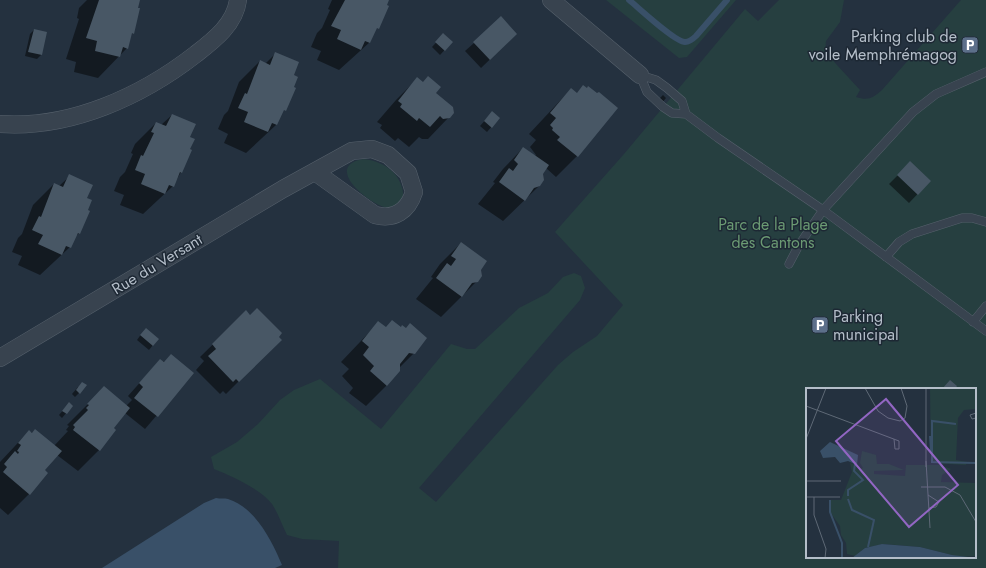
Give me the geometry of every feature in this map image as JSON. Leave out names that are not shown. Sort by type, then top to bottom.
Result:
[{"type":"street","points":[[0,124],[34,124],[68,117],[109,105],[135,94],[159,80],[203,49],[228,24],[234,15],[238,0]]},
{"type":"street","points":[[551,0],[640,74]]},
{"type":"street","name":"Rue du Versant","points":[[0,358],[283,189],[352,151],[372,150],[388,155],[402,166],[408,174],[414,192],[407,208],[392,217],[384,217],[369,211],[315,172]]},
{"type":"lane","points":[[789,264],[799,245],[823,210],[913,112],[936,94],[986,72]]},
{"type":"lane","points":[[640,74],[647,92],[663,107],[672,113],[686,114],[718,138],[823,210],[986,331]]},
{"type":"lane","points":[[640,74],[656,80],[682,101],[686,114]]},
{"type":"lane","points":[[886,257],[898,242],[912,234],[962,218],[972,218],[986,222]]},
{"type":"lane","points":[[973,322],[986,306]]},
{"type":"green space","points":[[606,0],[736,0],[687,57],[679,58]]},
{"type":"green space","name":"Parc de la Plage des Cantons","points":[[779,0],[844,0],[840,22],[826,41],[825,52],[860,90],[856,97],[867,99],[873,97],[882,90],[961,0],[986,0],[986,568],[338,568],[339,541],[302,539],[287,535],[278,515],[267,498],[229,475],[214,469],[211,457],[237,442],[258,424],[280,400],[294,390],[320,379],[381,429],[451,344],[467,349],[475,349],[519,308],[548,293],[563,277],[574,273],[581,276],[585,288],[580,300],[419,488],[436,502],[558,365],[573,352],[597,336],[623,305],[555,232],[624,154],[745,9],[758,21]]},
{"type":"green space","points":[[363,159],[375,161],[383,165],[397,176],[403,193],[401,203],[390,208],[383,207],[373,202],[355,187],[349,178],[347,170],[351,163]]},
{"type":"water","points":[[216,498],[227,499],[238,503],[254,517],[268,536],[282,565],[275,568],[102,568],[204,503]]},
{"type":"building","points":[[99,0],[140,0],[138,8],[140,8],[134,34],[132,33],[128,49],[123,47],[120,57],[95,51],[97,41],[86,38]]},
{"type":"building","points":[[345,0],[389,0],[387,5],[389,6],[379,29],[377,28],[370,43],[365,41],[361,50],[337,39],[341,30],[331,26]]},
{"type":"building","points":[[501,16],[517,34],[490,60],[473,42]]},
{"type":"building","points":[[34,29],[47,32],[42,55],[28,52]]},
{"type":"building","points":[[443,33],[453,42],[445,51],[435,42]]},
{"type":"building","points":[[275,52],[299,62],[294,75],[298,77],[294,87],[296,88],[286,111],[284,110],[277,125],[272,123],[268,132],[244,122],[248,112],[238,108],[245,93],[247,94],[260,60],[270,65]]},
{"type":"building","points":[[428,76],[441,87],[436,93],[453,107],[454,113],[450,118],[443,119],[440,116],[430,127],[419,118],[417,121],[400,107],[402,104],[398,101],[417,77],[423,82]]},
{"type":"building","points":[[583,85],[587,88],[588,86],[597,93],[599,92],[618,108],[578,157],[557,140],[560,137],[552,130],[553,128],[550,125],[556,118],[550,113],[571,88],[577,93]]},
{"type":"building","points":[[492,111],[500,118],[492,128],[484,121]]},
{"type":"building","points":[[172,114],[196,124],[190,137],[195,139],[182,173],[180,172],[174,187],[169,185],[165,194],[141,184],[145,174],[135,170],[141,155],[143,156],[154,133],[151,132],[156,122],[166,126]]},
{"type":"building","points":[[523,147],[549,165],[543,174],[544,180],[540,186],[534,188],[525,201],[499,182],[509,168],[513,171],[518,164],[514,160]]},
{"type":"building","points":[[910,161],[931,181],[918,195],[897,175]]},
{"type":"building","points":[[69,174],[93,185],[87,198],[92,200],[88,210],[90,211],[80,234],[78,233],[71,248],[66,246],[62,255],[38,244],[43,235],[32,230],[39,216],[41,217],[54,183],[63,187]]},
{"type":"building","points":[[461,242],[487,261],[481,270],[482,276],[478,282],[472,283],[462,297],[436,278],[447,263],[451,266],[456,259],[451,256]]},
{"type":"building","points":[[257,308],[282,333],[279,337],[282,340],[239,382],[236,379],[233,382],[208,356],[216,349],[212,344],[246,310],[250,315]]},
{"type":"building","points":[[392,320],[401,327],[402,325],[406,328],[410,323],[427,338],[415,354],[409,353],[400,364],[400,371],[387,386],[370,371],[374,366],[363,355],[369,347],[362,341],[378,321],[386,327]]},
{"type":"building","points":[[146,328],[159,339],[153,346],[140,335]]},
{"type":"building","points":[[171,354],[194,373],[158,417],[134,398],[143,387],[139,383],[160,359],[164,362]]},
{"type":"building","points":[[950,380],[957,386],[956,388],[943,388]]},
{"type":"building","points":[[82,382],[87,385],[80,394],[76,390]]},
{"type":"building","points":[[104,386],[130,408],[114,428],[116,430],[100,451],[73,430],[75,427],[73,425],[88,410],[86,408],[89,405],[87,404]]},
{"type":"building","points":[[69,402],[73,406],[67,414],[62,411]]},
{"type":"building","points":[[35,429],[62,451],[45,470],[48,473],[30,495],[3,472],[7,467],[4,464],[15,451],[18,454],[19,452],[17,451],[21,445],[18,443],[29,430],[32,433]]},
{"type":"waterway","points":[[629,0],[673,37],[685,42],[693,39],[727,0]]},
{"type":"place","name":"Parking club de voile Memphrémagog","points":[[970,45]]},
{"type":"place","name":"Parking municipal","points":[[820,325]]}]
